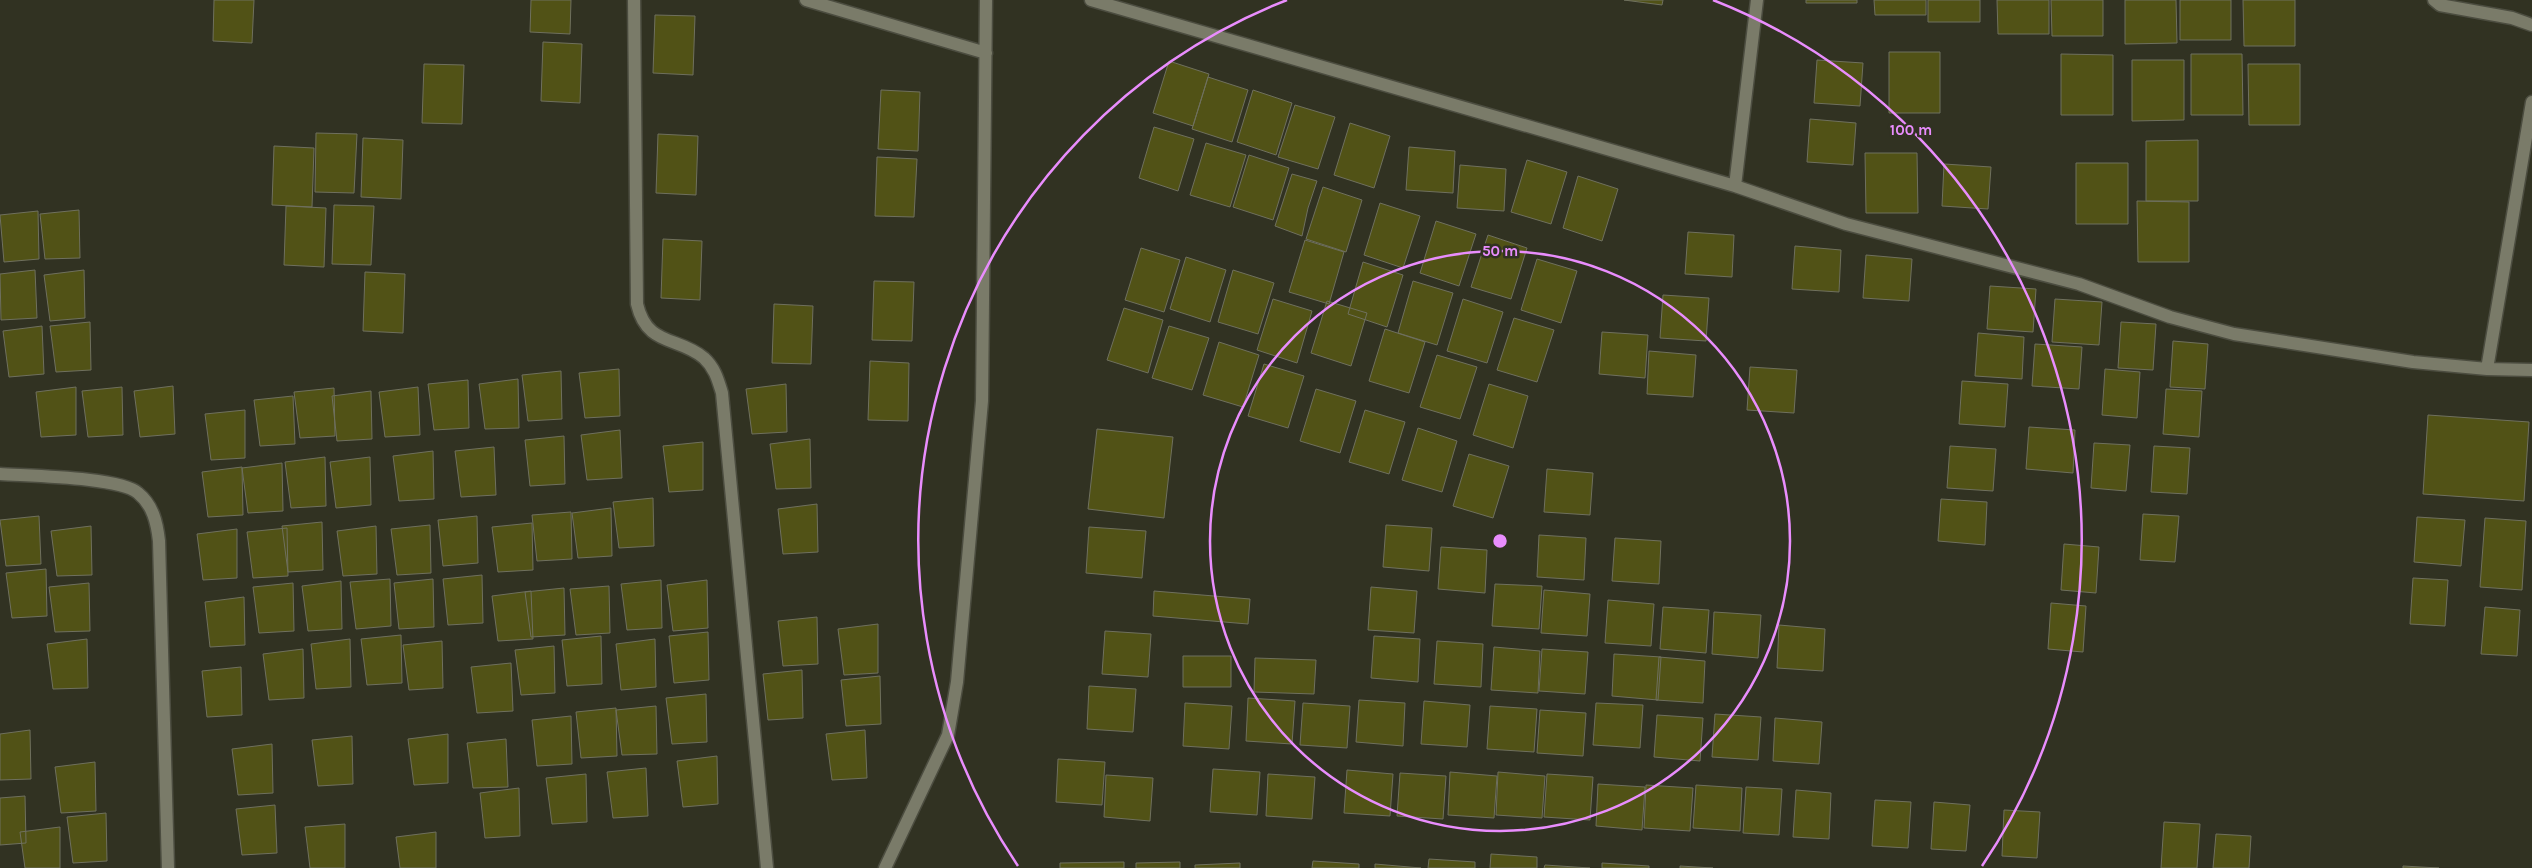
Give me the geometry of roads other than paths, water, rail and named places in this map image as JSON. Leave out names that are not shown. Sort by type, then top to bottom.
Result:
[{"type":"street","points":[[634,0],[637,304],[641,319],[652,332],[704,358],[717,376],[722,393],[768,868]]},
{"type":"street","points":[[806,0],[986,53]]},
{"type":"street","points":[[885,868],[948,735],[957,682],[982,401],[986,0]]},
{"type":"street","points":[[1091,0],[1735,186],[1846,224],[2078,284],[2170,317],[2234,334],[2413,362],[2487,369],[2532,370]]},
{"type":"street","points":[[1735,186],[1757,0]]},
{"type":"street","points":[[2434,0],[2440,5],[2512,18],[2532,25]]},
{"type":"street","points":[[2487,369],[2532,102]]},
{"type":"street","points":[[0,474],[111,482],[136,491],[152,511],[157,523],[160,541],[168,868]]}]
